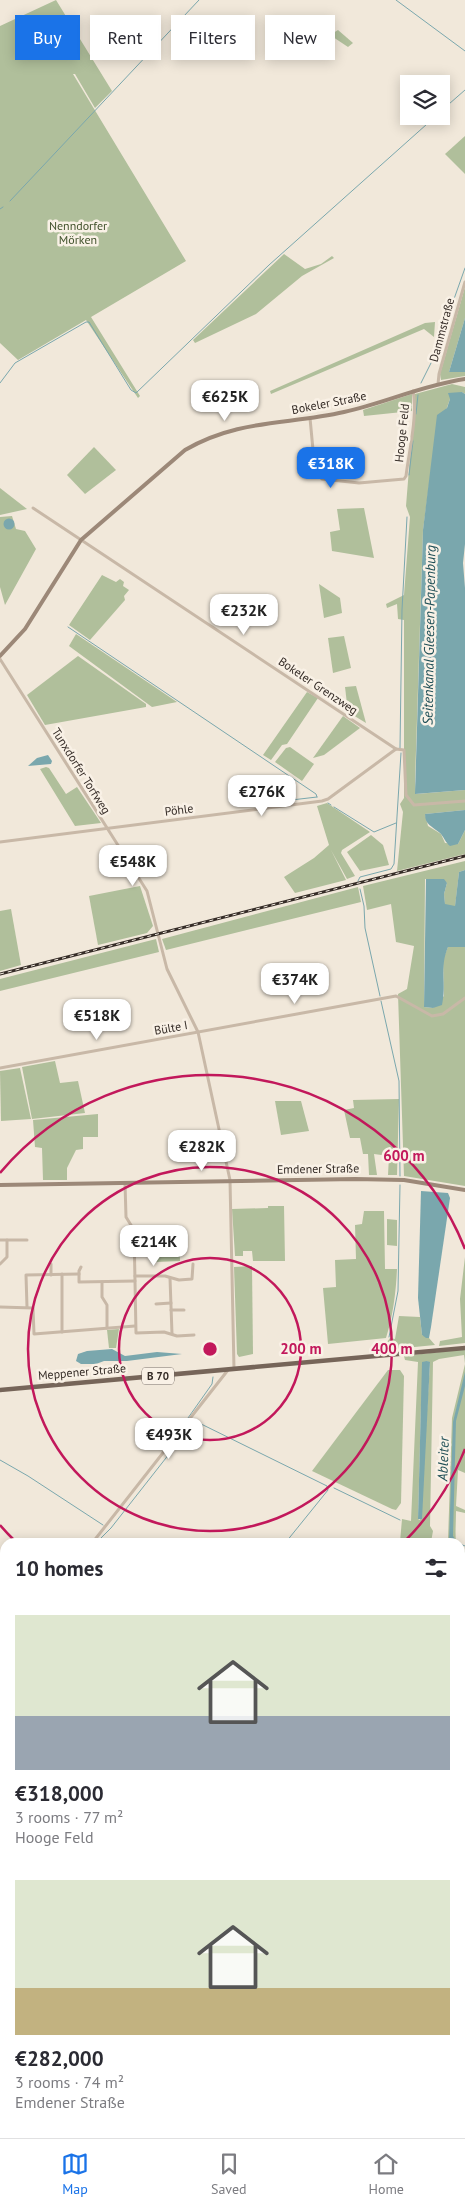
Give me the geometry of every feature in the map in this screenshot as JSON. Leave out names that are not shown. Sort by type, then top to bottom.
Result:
[{"type":"main road","name":"Meppener Straße","points":[[0,1390],[465,1348]]},
{"type":"street","name":"Dammstraße","points":[[438,384],[439,374],[465,282]]},
{"type":"street","name":"Bokeler Straße","points":[[0,657],[25,629],[81,540],[175,458],[197,443],[234,429],[310,418],[365,407],[438,384],[465,379]]},
{"type":"street","name":"Hooge Feld","points":[[310,418],[317,476],[322,479],[359,483],[404,479],[406,476],[413,422],[413,391]]},
{"type":"street","points":[[33,508],[81,540]]},
{"type":"street","name":"Bokeler Grenzweg","points":[[81,540],[396,749]]},
{"type":"street","name":"Tunxdorfer Torfweg","points":[[0,657],[146,891],[167,970],[198,1032],[230,1180]]},
{"type":"street","points":[[396,749],[404,750],[406,795],[414,805],[465,801]]},
{"type":"street","name":"Pöhle","points":[[0,842],[322,801],[328,799],[396,749]]},
{"type":"street","name":"Bülte I","points":[[0,1068],[396,996],[432,1016],[443,1014],[465,998]]},
{"type":"street","points":[[230,1180],[234,1369]]},
{"type":"street","name":"Emdener Straße","points":[[0,1185],[230,1180],[385,1180],[427,1183],[465,1190]]},
{"type":"street","points":[[125,1182],[126,1217],[134,1230],[136,1334],[164,1332],[194,1335]]},
{"type":"street","points":[[0,1240],[27,1240]]},
{"type":"street","points":[[0,1264],[7,1257],[7,1240]]},
{"type":"street","points":[[135,1247],[154,1247]]},
{"type":"street","points":[[51,1264],[51,1274]]},
{"type":"street","points":[[135,1276],[165,1276],[179,1280],[192,1279],[193,1264]]},
{"type":"street","points":[[81,1267],[79,1282],[135,1281]]},
{"type":"street","points":[[62,1274],[62,1332]]},
{"type":"street","points":[[27,1307],[26,1275],[79,1274]]},
{"type":"street","points":[[170,1278],[172,1334]]},
{"type":"street","points":[[102,1282],[102,1297],[107,1305],[107,1328]]},
{"type":"street","points":[[156,1304],[171,1303]]},
{"type":"street","points":[[0,1308],[33,1308],[34,1334],[135,1326]]},
{"type":"street","points":[[171,1310],[184,1310]]},
{"type":"street","points":[[96,1538],[228,1370]]},
{"type":"green space","name":"Nenndorfer Mörken","points":[[56,0],[65,15],[24,15]]},
{"type":"green space","name":"Nenndorfer Mörken","points":[[15,19],[15,60],[80,60],[80,39],[90,55],[90,60],[93,60],[112,91],[95,108],[75,74],[73,74],[186,261],[91,317],[140,396],[138,398],[86,320],[18,360],[0,343],[0,26]]},
{"type":"green space","points":[[338,30],[353,43],[348,47],[335,38],[335,32]]},
{"type":"green space","points":[[465,136],[465,174],[445,154]]},
{"type":"green space","points":[[284,254],[305,269],[321,264],[332,256],[334,258],[302,276],[256,314],[195,343],[193,340]]},
{"type":"green space","points":[[465,287],[465,318],[449,372],[465,372],[465,376],[441,380],[440,374]]},
{"type":"green space","points":[[435,322],[434,337],[424,329],[271,394],[270,391],[425,323]]},
{"type":"green space","points":[[452,384],[465,387],[465,394],[462,392],[450,399],[435,441],[423,530],[415,782],[416,794],[465,790],[465,810],[425,814],[428,826],[441,834],[445,843],[458,844],[465,830],[465,854],[397,871],[403,812],[400,804],[404,798],[404,620],[398,619],[397,604],[387,608],[386,604],[404,595],[410,517],[406,506],[415,394]]},
{"type":"green space","points":[[412,394],[412,411],[364,416],[363,410]]},
{"type":"green space","points":[[94,447],[116,470],[85,494],[67,475]]},
{"type":"green space","points":[[0,488],[27,509],[0,515]]},
{"type":"green space","points":[[364,508],[374,558],[332,551],[330,532],[340,530],[337,509]]},
{"type":"green space","points":[[12,516],[16,529],[25,531],[36,549],[5,605],[0,587],[0,517]]},
{"type":"green space","points":[[102,575],[116,582],[120,579],[124,582],[123,586],[129,590],[124,596],[125,600],[90,640],[69,625]]},
{"type":"green space","points":[[319,584],[340,598],[342,613],[324,618]]},
{"type":"green space","points":[[76,634],[177,702],[152,707],[69,646]]},
{"type":"green space","points":[[344,636],[351,668],[333,673],[328,638]]},
{"type":"green space","points":[[78,656],[146,704],[146,707],[45,725],[27,695]]},
{"type":"green space","points":[[356,686],[366,723],[348,712],[345,687]]},
{"type":"green space","points":[[307,692],[318,698],[287,744],[282,745],[271,760],[263,755]]},
{"type":"green space","points":[[343,716],[360,728],[324,755],[313,758]]},
{"type":"green space","points":[[290,747],[314,764],[302,781],[275,762],[286,748]]},
{"type":"green space","points":[[49,768],[66,794],[77,787],[101,823],[75,826],[40,769]]},
{"type":"green space","points":[[327,803],[370,832],[342,850],[341,853],[355,876],[347,879],[331,850],[346,880],[295,893],[284,877],[314,858],[329,845],[317,806]]},
{"type":"green space","points":[[371,835],[383,845],[389,865],[360,871],[347,852]]},
{"type":"green space","points":[[465,861],[465,870],[459,872],[455,907],[445,905],[444,894],[447,883],[438,879],[425,879],[424,1007],[433,1008],[444,996],[443,959],[448,947],[465,947],[465,1186],[404,1176],[398,994],[407,989],[414,946],[396,942],[391,904],[367,910],[363,886]]},
{"type":"green space","points":[[140,886],[153,926],[147,933],[98,945],[89,896]]},
{"type":"green space","points":[[358,887],[361,902],[166,950],[162,939]]},
{"type":"green space","points":[[11,909],[21,965],[0,971],[0,911]]},
{"type":"green space","points":[[156,939],[159,952],[0,991],[0,979]]},
{"type":"green space","points":[[55,1061],[60,1083],[78,1081],[85,1113],[32,1119],[22,1067]]},
{"type":"green space","points":[[20,1068],[31,1119],[1,1121],[0,1071]]},
{"type":"green space","points":[[399,1099],[397,1175],[388,1175],[389,1156],[374,1154],[377,1175],[369,1175],[368,1154],[363,1154],[360,1138],[350,1138],[344,1110],[354,1108],[353,1100]]},
{"type":"green space","points":[[275,1101],[301,1101],[309,1131],[281,1135]]},
{"type":"green space","points":[[98,1114],[98,1137],[83,1137],[83,1149],[76,1150],[67,1168],[67,1180],[43,1180],[42,1148],[35,1147],[33,1120]]},
{"type":"green space","points":[[268,1206],[284,1206],[285,1261],[253,1261],[252,1251],[243,1251],[243,1256],[235,1256],[232,1209],[268,1208]]},
{"type":"green space","points":[[364,1211],[384,1211],[385,1269],[397,1269],[394,1304],[386,1338],[328,1344],[323,1288],[336,1287],[335,1260],[356,1259],[355,1225],[362,1224]]},
{"type":"green space","points":[[387,1219],[397,1220],[397,1246],[387,1245]]},
{"type":"green space","points":[[156,1226],[179,1227],[180,1261],[156,1262]]},
{"type":"green space","points":[[465,1257],[465,1343],[439,1346],[440,1341],[462,1337],[460,1299]]},
{"type":"green space","points":[[252,1266],[253,1354],[239,1357],[237,1354],[234,1267]]},
{"type":"green space","points":[[399,1316],[420,1317],[422,1335],[429,1338],[435,1345],[394,1349],[385,1345],[390,1338],[395,1339]]},
{"type":"green space","points":[[119,1329],[116,1348],[109,1348],[107,1330]]},
{"type":"green space","points":[[465,1349],[465,1364],[464,1355],[439,1359],[433,1362],[430,1526],[433,1531],[432,1538],[400,1538],[402,1519],[411,1521],[418,1362],[405,1360],[404,1356]],"holes":[[[427,1361],[430,1363],[420,1520],[418,1519],[421,1405]]]},
{"type":"green space","points":[[465,1364],[465,1473],[458,1470],[456,1506],[465,1510],[465,1513],[456,1511],[456,1538],[448,1538],[452,1418]]},
{"type":"green space","points":[[388,1370],[400,1370],[404,1376],[401,1503],[396,1510],[312,1471]]},
{"type":"water","points":[[465,318],[465,372],[449,372]]},
{"type":"water","name":"Seitenkanal Gleesen-Papenburg","points":[[462,392],[465,394],[465,544],[463,563],[465,588],[465,790],[415,794],[423,530],[437,415],[447,408],[450,399],[448,393]]},
{"type":"water","points":[[9,518],[15,524],[9,530],[3,524]]},
{"type":"water","points":[[48,755],[52,761],[51,764],[28,766],[37,758]]},
{"type":"water","points":[[465,810],[465,830],[458,844],[450,846],[425,818],[425,814]]},
{"type":"water","points":[[465,870],[465,947],[448,947],[443,969],[444,990],[442,1005],[433,1008],[424,1007],[426,879],[444,879],[447,883],[444,894],[445,904],[455,906],[459,872]]},
{"type":"water","points":[[421,1191],[448,1193],[450,1198],[429,1338],[422,1335],[418,1298]]},
{"type":"water","points":[[112,1349],[125,1356],[157,1352],[182,1354],[127,1361],[104,1361],[96,1364],[81,1364],[76,1361],[78,1354],[87,1351]]},
{"type":"water","points":[[422,1362],[430,1362],[422,1519],[418,1519]]},
{"type":"water","points":[[465,1372],[465,1386],[456,1421],[454,1538],[449,1538],[453,1422]]},
{"type":"waterway","points":[[10,201],[199,0]]},
{"type":"waterway","points":[[396,0],[465,51]]},
{"type":"waterway","points":[[450,103],[465,90]]},
{"type":"waterway","points":[[0,383],[15,363],[89,322],[131,390],[136,393],[269,265],[426,125]]},
{"type":"waterway","points":[[421,383],[432,361],[465,268]]},
{"type":"waterway","points":[[416,414],[418,395]]},
{"type":"waterway","points":[[409,475],[413,441]]},
{"type":"waterway","points":[[400,748],[402,610],[407,517]]},
{"type":"waterway","points":[[68,627],[316,794],[317,797]]},
{"type":"waterway","points":[[358,881],[360,877],[391,869],[394,864],[401,753]]},
{"type":"waterway","points":[[283,801],[317,797]]},
{"type":"waterway","points":[[334,807],[374,832],[396,823]]},
{"type":"waterway","points":[[360,889],[364,906],[365,928],[380,996]]},
{"type":"waterway","points":[[381,1001],[399,1081],[400,1176]]},
{"type":"waterway","points":[[389,1337],[398,1291],[400,1185]]},
{"type":"waterway","points":[[188,1418],[212,1384],[213,1377]]},
{"type":"waterway","points":[[101,1538],[111,1528],[195,1421],[192,1420]]},
{"type":"waterway","points":[[195,1421],[327,1486],[328,1490],[289,1538]]},
{"type":"waterway","points":[[0,1460],[103,1525]]},
{"type":"waterway","points":[[334,1488],[400,1520]]},
{"type":"railway","points":[[0,974],[465,856]]},
{"type":"water label","name":"Ableiter","points":[[443,1459]]}]
